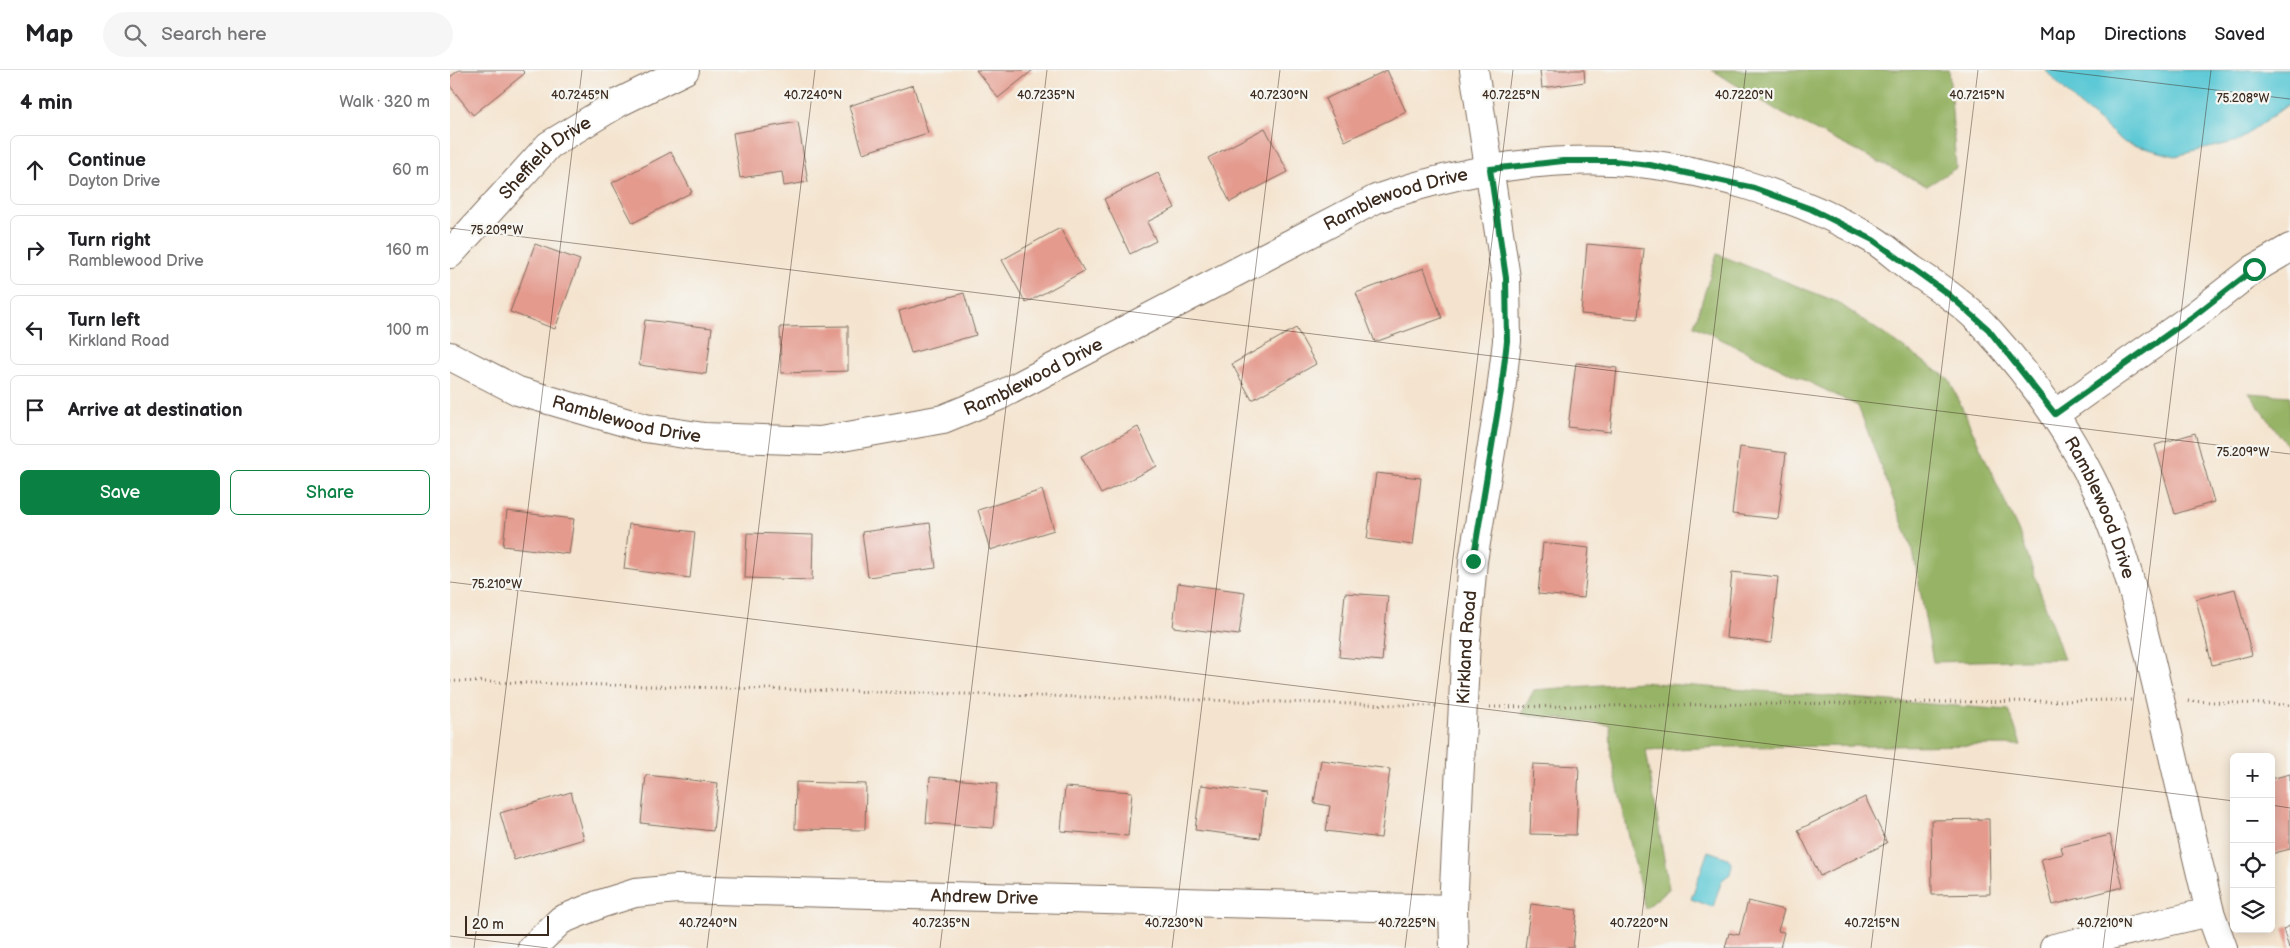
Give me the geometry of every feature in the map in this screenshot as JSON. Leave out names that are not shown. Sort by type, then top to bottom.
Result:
[{"type":"street","name":"Sheffield Drive","points":[[450,254],[549,145],[620,102],[685,70]]},
{"type":"street","name":"Kirkland Road","points":[[1454,948],[1453,909],[1463,707],[1473,561],[1501,391],[1507,341],[1506,278],[1474,70]]},
{"type":"street","name":"Ramblewood Drive","points":[[450,356],[518,391],[645,428],[704,437],[774,441],[820,441],[943,419],[999,396],[1376,199],[1419,184],[1490,169],[1563,161],[1614,161],[1650,165],[1754,188],[1811,209],[1873,240],[1948,294],[1988,329],[2055,414],[2090,476],[2107,518],[2138,608],[2210,912],[2223,948]]},
{"type":"street","points":[[2055,414],[2195,315],[2254,269],[2290,248]]},
{"type":"street","name":"Andrew Drive","points":[[532,948],[561,920],[600,904],[634,893],[677,889],[1453,909]]},
{"type":"street","points":[[2054,948],[2210,912]]},
{"type":"path","points":[[450,681],[1463,707],[2160,699],[2290,705]]},
{"type":"green space","points":[[1712,70],[1949,70],[1956,168],[1927,186],[1783,114]]},
{"type":"green space","points":[[1717,254],[1837,302],[1949,379],[2021,537],[2064,659],[1933,662],[1913,551],[1858,406],[1694,326]]},
{"type":"green space","points":[[2249,393],[2290,396],[2290,449]]},
{"type":"green space","points":[[1641,682],[2009,710],[2021,745],[1728,747],[1646,750],[1669,889],[1645,909],[1611,756],[1610,725],[1521,714],[1534,690]]},
{"type":"water","points":[[2045,70],[2290,70],[2290,103],[2238,141],[2175,156],[2125,143],[2077,103]]},
{"type":"water","points":[[1708,851],[1728,858],[1732,865],[1730,874],[1722,880],[1713,907],[1691,899]]},
{"type":"building","points":[[459,70],[522,70],[525,73],[473,115],[450,86],[450,77]]},
{"type":"building","points":[[976,70],[1033,70],[998,98]]},
{"type":"building","points":[[1387,70],[1406,112],[1345,141],[1325,99]]},
{"type":"building","points":[[1540,70],[1584,70],[1585,82],[1542,88]]},
{"type":"building","points":[[913,85],[928,133],[863,153],[849,106]]},
{"type":"building","points":[[798,122],[808,182],[784,186],[782,172],[740,178],[733,133]]},
{"type":"building","points":[[1265,128],[1288,172],[1230,202],[1208,158]]},
{"type":"building","points":[[671,152],[692,192],[633,223],[612,183]]},
{"type":"building","points":[[1158,173],[1175,208],[1147,222],[1156,241],[1130,254],[1104,199]]},
{"type":"building","points":[[1060,228],[1084,271],[1026,303],[1002,260]]},
{"type":"building","points":[[535,244],[580,260],[555,329],[510,312]]},
{"type":"building","points":[[1587,244],[1644,249],[1638,319],[1581,314]]},
{"type":"building","points":[[1424,268],[1442,318],[1375,342],[1356,293]]},
{"type":"building","points":[[964,293],[976,335],[911,353],[899,311]]},
{"type":"building","points":[[645,320],[712,328],[706,374],[639,365]]},
{"type":"building","points":[[848,326],[848,371],[781,373],[780,327]]},
{"type":"building","points":[[1296,328],[1316,364],[1252,400],[1232,364]]},
{"type":"building","points":[[1576,363],[1617,368],[1610,432],[1568,427]]},
{"type":"building","points":[[1138,427],[1157,466],[1101,494],[1081,456]]},
{"type":"building","points":[[2195,433],[2214,502],[2175,514],[2155,445]]},
{"type":"building","points":[[1740,447],[1786,453],[1778,519],[1732,514]]},
{"type":"building","points":[[1376,473],[1421,478],[1413,545],[1367,539]]},
{"type":"building","points":[[1042,490],[1054,530],[990,550],[978,510]]},
{"type":"building","points":[[507,511],[574,519],[569,554],[503,546]]},
{"type":"building","points":[[930,523],[936,568],[868,577],[862,532]]},
{"type":"building","points":[[629,524],[695,532],[690,578],[624,569]]},
{"type":"building","points":[[747,533],[813,535],[812,580],[745,578]]},
{"type":"building","points":[[1543,543],[1589,548],[1584,598],[1538,594]]},
{"type":"building","points":[[1732,572],[1778,577],[1771,643],[1726,638]]},
{"type":"building","points":[[1178,583],[1245,592],[1239,635],[1173,627]]},
{"type":"building","points":[[2235,589],[2252,655],[2212,665],[2196,599]]},
{"type":"building","points":[[1345,593],[1388,596],[1382,661],[1339,657]]},
{"type":"building","points":[[1321,760],[1390,769],[1381,838],[1326,831],[1330,806],[1314,803]]},
{"type":"building","points":[[1533,764],[1579,766],[1576,835],[1530,834]]},
{"type":"building","points":[[2290,774],[2290,849],[2275,853],[2275,798],[2275,778]]},
{"type":"building","points":[[646,775],[718,783],[713,831],[641,823]]},
{"type":"building","points":[[930,777],[997,783],[993,828],[926,823]]},
{"type":"building","points":[[796,782],[866,784],[865,830],[795,829]]},
{"type":"building","points":[[1201,785],[1266,793],[1260,838],[1195,830]]},
{"type":"building","points":[[1065,787],[1132,792],[1128,836],[1061,831]]},
{"type":"building","points":[[571,792],[584,839],[514,860],[500,813]]},
{"type":"building","points":[[1865,797],[1887,843],[1820,876],[1798,830]]},
{"type":"building","points":[[1989,819],[1990,894],[1932,895],[1931,820]]},
{"type":"building","points":[[2110,835],[2123,887],[2053,905],[2041,859],[2063,854],[2061,847]]},
{"type":"building","points":[[1748,901],[1784,910],[1778,931],[1784,932],[1780,948],[1725,948],[1729,933],[1739,935]]},
{"type":"building","points":[[1531,904],[1577,910],[1573,948],[1525,948]]},
{"type":"building","points":[[2290,926],[2290,948],[2289,948],[2283,929]]},
{"type":"route","points":[[1473,561],[1501,391],[1507,341],[1506,278],[1490,169],[1563,161],[1614,161],[1650,165],[1703,175],[1754,188],[1811,209],[1873,240],[1948,294],[1988,329],[2055,414],[2195,315],[2254,269]]}]
